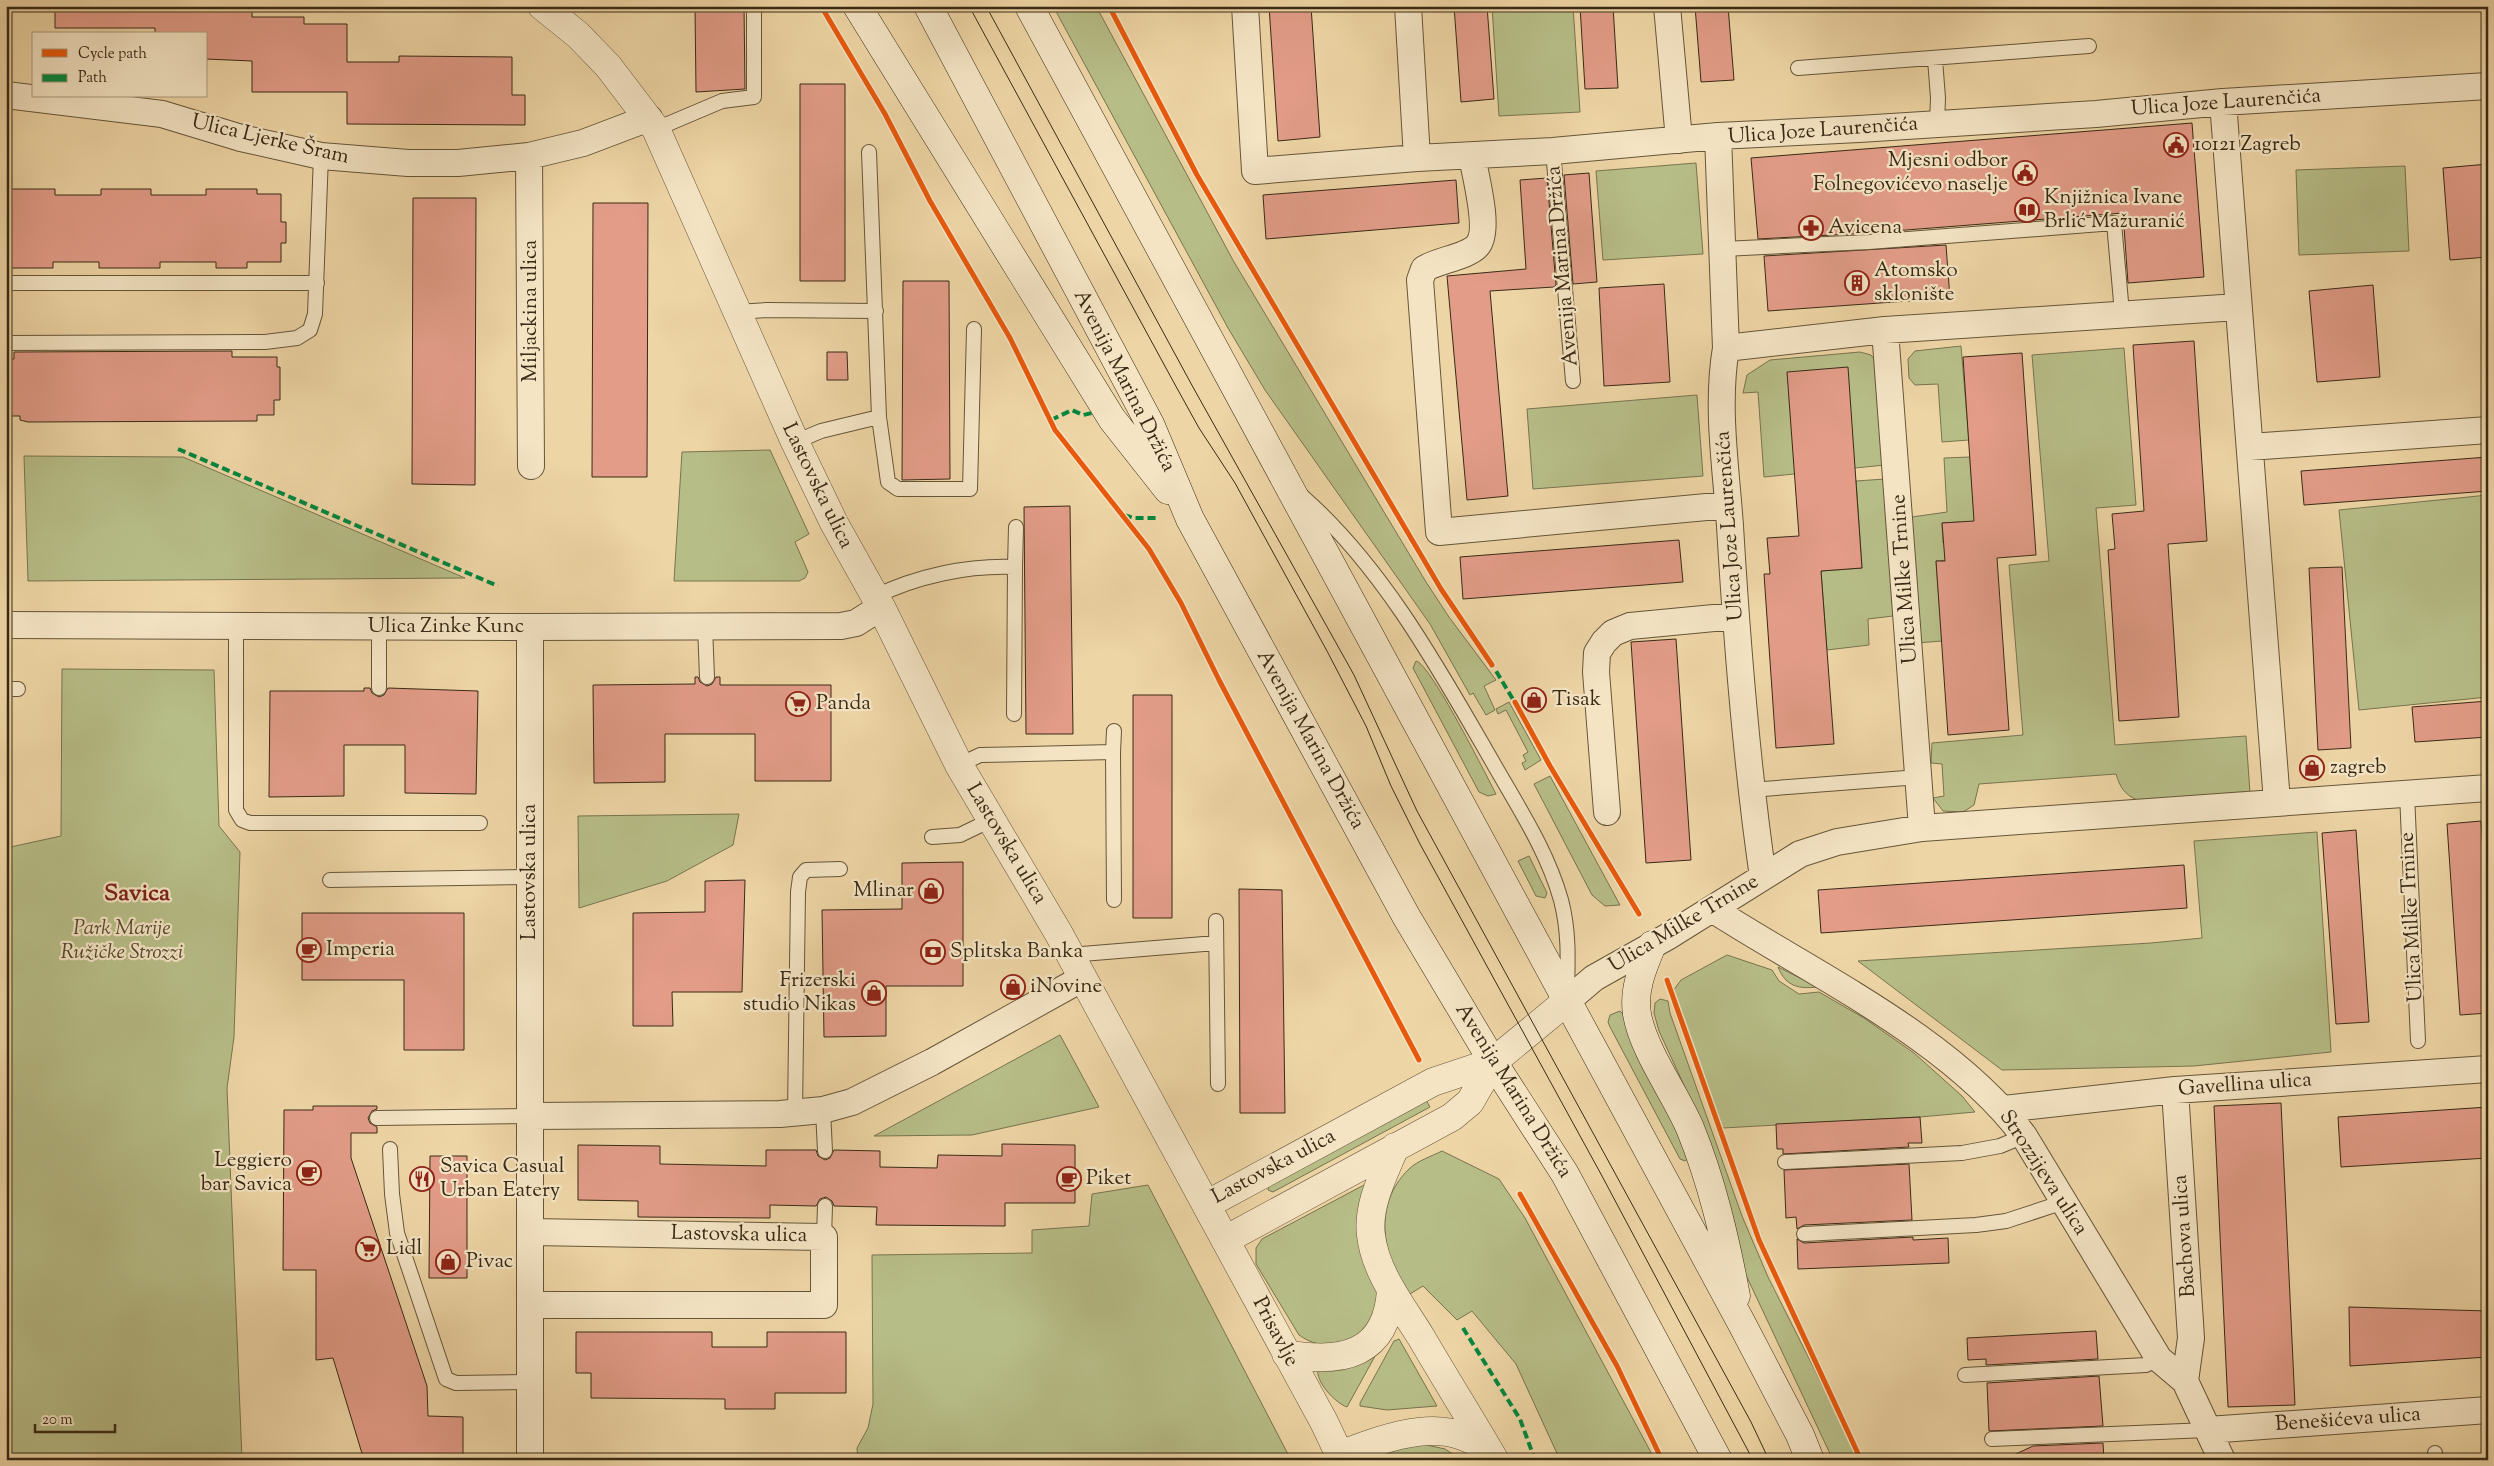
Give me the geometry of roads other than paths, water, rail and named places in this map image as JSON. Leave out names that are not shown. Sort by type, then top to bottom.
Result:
[{"type":"main road","name":"Lastovska ulica","points":[[542,6],[578,35],[608,66],[652,123],[795,442],[834,523],[878,602],[959,765],[1083,978],[1206,1205],[1433,1082],[1493,1062]]},
{"type":"main road","points":[[857,6],[1112,419],[1190,519]]},
{"type":"main road","name":"Avenija Marina Držića","points":[[928,6],[1150,424],[1190,519],[1406,916],[1493,1062],[1565,1174],[1718,1460]]},
{"type":"main road","points":[[1029,6],[1742,1324],[1800,1435],[1810,1460]]},
{"type":"main road","points":[[1652,945],[1642,969],[1637,989],[1637,1014],[1647,1042],[1689,1126],[1704,1165],[1722,1228],[1742,1324]]},
{"type":"main road","name":"Lastovska ulica","points":[[1225,1240],[1452,1117],[1470,1102],[1493,1062],[1566,1001]]},
{"type":"main road","points":[[1395,1147],[1377,1194],[1371,1219],[1371,1235],[1374,1248],[1391,1290],[1494,1459]]},
{"type":"main road","name":"Prisavlje","points":[[1206,1205],[1341,1457]]},
{"type":"main road","points":[[1286,1354],[1313,1358],[1330,1358],[1363,1348],[1385,1324],[1390,1308],[1391,1290]]},
{"type":"main road","points":[[1341,1457],[1391,1436],[1429,1431],[1460,1436],[1470,1440],[1481,1445],[1494,1459]]},
{"type":"street","name":"Avenija Marina Držića","points":[[1245,6],[1255,171],[1417,158],[1553,151],[1718,136]]},
{"type":"street","points":[[1408,6],[1417,158]]},
{"type":"street","points":[[1667,6],[1679,140]]},
{"type":"street","name":"Ulica Joze Laurenčića","points":[[1763,877],[1750,790],[1735,616],[1728,505],[1721,378],[1726,348],[1718,136],[2096,114],[2223,102],[2488,86]]},
{"type":"street","name":"Ulica Ljerke Šram","points":[[6,95],[162,114],[241,138],[321,156],[408,163],[458,163],[529,156],[652,123]]},
{"type":"street","points":[[2223,102],[2277,802]]},
{"type":"street","name":"Miljackina ulica","points":[[529,156],[532,466]]},
{"type":"street","points":[[1472,156],[1482,219],[1482,234],[1477,246],[1466,252],[1434,262],[1424,269],[1420,280],[1439,532],[1728,505]]},
{"type":"street","points":[[1726,348],[1886,330],[2238,306]]},
{"type":"street","name":"Ulica Milke Trnine","points":[[1886,330],[1922,828]]},
{"type":"street","points":[[2250,447],[2488,430]]},
{"type":"street","name":"Ulica Zinke Kunc","points":[[6,624],[530,628],[841,626],[856,623],[878,602]]},
{"type":"street","points":[[1607,812],[1596,672],[1597,654],[1604,642],[1614,633],[1630,626],[1735,616]]},
{"type":"street","name":"Lastovska ulica","points":[[530,628],[530,1460]]},
{"type":"street","name":"Ulica Milke Trnine","points":[[1566,1001],[1594,978],[1712,909],[1800,854],[1837,842],[1922,828],[2488,788]]},
{"type":"street","name":"Strozzijeva ulica","points":[[1712,909],[1769,946],[1887,1015],[1949,1062],[2004,1109],[2024,1136],[2159,1359],[2185,1381],[2222,1460]]},
{"type":"street","points":[[530,1116],[823,1110],[852,1102],[932,1062],[1083,978]]},
{"type":"street","name":"Gavellina ulica","points":[[2004,1109],[2175,1090],[2488,1069]]},
{"type":"street","name":"Bachova ulica","points":[[2175,1090],[2191,1338],[2185,1381]]},
{"type":"street","name":"Lastovska ulica","points":[[530,1305],[824,1305],[824,1237],[531,1232]]},
{"type":"street","name":"Benešićeva ulica","points":[[2208,1430],[2488,1410]]},
{"type":"lane","points":[[652,123],[722,101],[754,97],[754,6]]},
{"type":"lane","points":[[1798,68],[2089,46]]},
{"type":"lane","points":[[1935,59],[1938,98],[1937,123]]},
{"type":"lane","name":"Avenija Marina Držića","points":[[1553,151],[1573,381]]},
{"type":"lane","points":[[869,152],[879,417],[888,482],[898,489],[970,489],[974,329]]},
{"type":"lane","points":[[6,343],[282,341],[297,338],[310,330],[315,314],[321,156]]},
{"type":"lane","points":[[1723,249],[1869,242],[2114,223],[2122,313]]},
{"type":"lane","points":[[6,283],[317,283]]},
{"type":"lane","points":[[737,312],[767,310],[876,311]]},
{"type":"lane","points":[[795,442],[820,432],[879,417]]},
{"type":"lane","points":[[1286,482],[1322,514],[1362,560],[1408,622],[1448,685],[1523,815],[1551,869],[1561,901],[1568,936],[1566,1001]]},
{"type":"lane","points":[[1014,714],[1016,527]]},
{"type":"lane","points":[[878,602],[895,587],[973,567],[1015,567]]},
{"type":"lane","points":[[236,626],[236,810],[242,820],[250,822],[480,822]]},
{"type":"lane","points":[[379,626],[379,688]]},
{"type":"lane","points":[[705,626],[707,677]]},
{"type":"lane","points":[[1114,731],[1114,900]]},
{"type":"lane","points":[[959,765],[980,755],[1113,752]]},
{"type":"lane","points":[[1750,790],[1919,777]]},
{"type":"lane","name":"Ulica Milke Trnine","points":[[2407,794],[2418,1041]]},
{"type":"lane","points":[[932,837],[960,835],[991,820]]},
{"type":"lane","points":[[796,1112],[798,892],[800,877],[806,870],[840,869]]},
{"type":"lane","points":[[330,880],[530,877]]},
{"type":"lane","points":[[1216,921],[1218,1084]]},
{"type":"lane","points":[[1070,955],[1216,943]]},
{"type":"lane","points":[[823,1110],[824,1150]]},
{"type":"lane","points":[[377,1118],[530,1116]]},
{"type":"lane","points":[[1786,1162],[1962,1153],[2000,1146],[2024,1136]]},
{"type":"lane","points":[[390,1149],[392,1194],[398,1233],[446,1379],[456,1383],[529,1382]]},
{"type":"lane","points":[[1804,1234],[1976,1225],[2031,1214],[2064,1202]]},
{"type":"lane","points":[[824,1237],[826,1206]]},
{"type":"lane","points":[[1964,1375],[2146,1365],[2159,1359]]},
{"type":"lane","points":[[1992,1439],[2208,1430]]},
{"type":"tram line","points":[[969,6],[1199,428],[1235,483],[1327,651],[1366,726],[1391,786],[1420,844],[1602,1176],[1753,1460]]},
{"type":"tram line","points":[[986,6],[1194,389],[1354,675],[1417,811],[1751,1422],[1769,1460]]},
{"type":"place","name":"10121 Zagreb","points":[[2176,145]]},
{"type":"place","name":"Mjesni odbor Folnegovićevo naselje","points":[[2025,173]]},
{"type":"place","name":"Knjižnica Ivane Brlić Mažuranić","points":[[2027,210]]},
{"type":"place","name":"Avicena","points":[[1811,228]]},
{"type":"place","name":"Atomsko sklonište","points":[[1857,283]]},
{"type":"place","name":"Tisak","points":[[1534,700]]},
{"type":"place","name":"Panda","points":[[798,704]]},
{"type":"place","name":"zagreb","points":[[2312,768]]},
{"type":"place","name":"Mlinar","points":[[931,891]]},
{"type":"place","name":"Imperia","points":[[309,950]]},
{"type":"place","name":"Splitska Banka","points":[[933,952]]},
{"type":"place","name":"iNovine","points":[[1013,987]]},
{"type":"place","name":"Frizerski studio Nikas","points":[[874,993]]},
{"type":"place","name":"Leggiero bar Savica","points":[[309,1173]]},
{"type":"place","name":"Savica Casual Urban Eatery","points":[[422,1179]]},
{"type":"place","name":"Piket","points":[[1069,1179]]},
{"type":"place","name":"Lidl","points":[[368,1249]]},
{"type":"place","name":"Pivac","points":[[448,1262]]},
{"type":"district","name":"Savica","points":[[137,894]]},
{"type":"park label","name":"Park Marije Ružičke Strozzi","points":[[122,941]]}]
